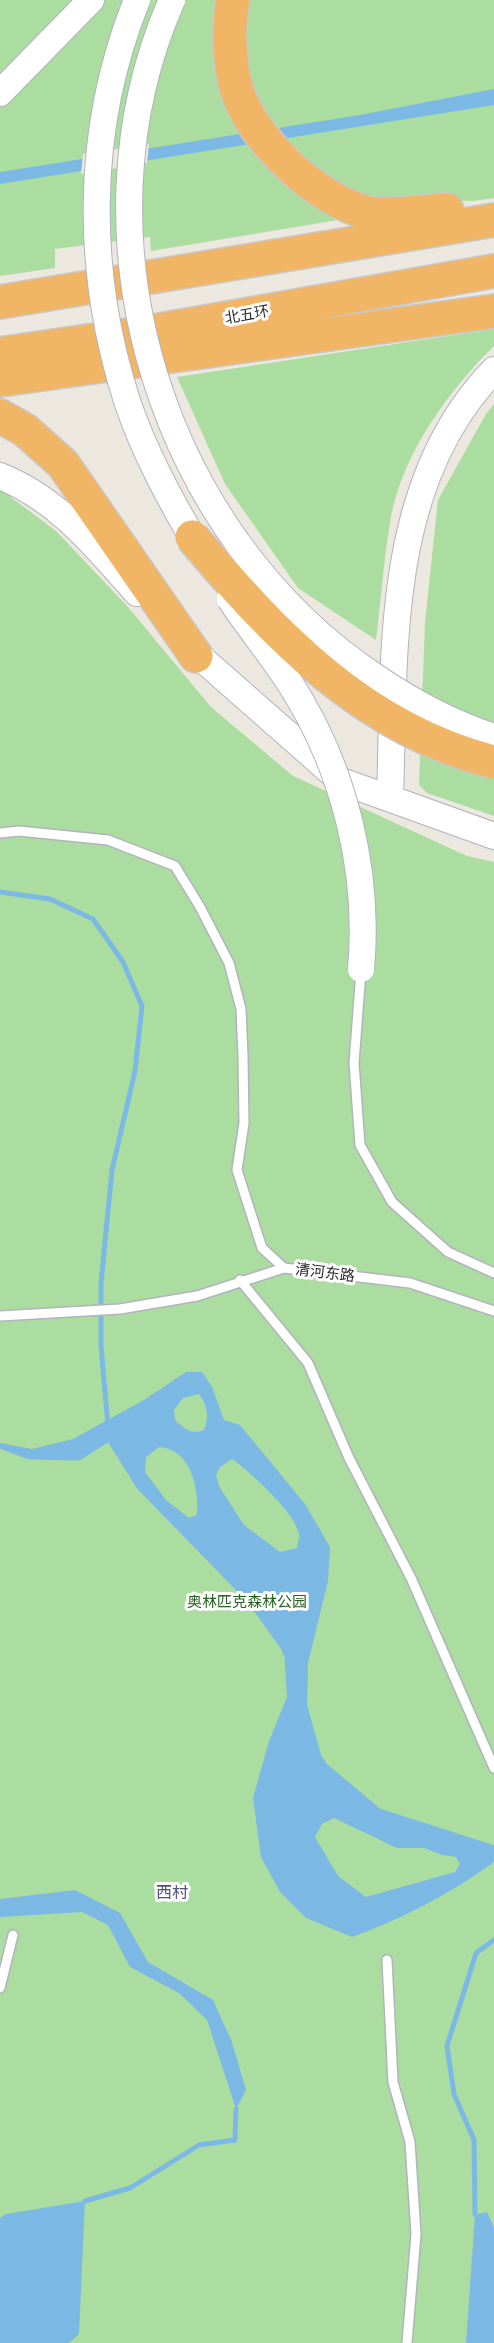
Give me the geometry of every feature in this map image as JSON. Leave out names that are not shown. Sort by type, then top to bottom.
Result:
[{"type":"highway","points":[[233,0],[229,20],[236,87],[253,123],[315,189],[369,213],[494,208]]},
{"type":"highway","points":[[0,302],[494,220]]},
{"type":"highway","name":"北五环","points":[[0,354],[144,333],[494,271]]},
{"type":"highway","points":[[0,380],[494,311]]},
{"type":"highway","points":[[0,416],[26,430],[63,464],[196,656]]},
{"type":"highway","points":[[192,537],[286,641],[356,699],[416,733],[494,762]]},
{"type":"main road","points":[[0,93],[91,0]]},
{"type":"main road","points":[[137,0],[122,39],[100,138],[94,219],[108,330],[128,403],[170,499],[232,603],[291,685],[325,752],[348,816],[358,866],[363,916],[361,969]]},
{"type":"main road","points":[[172,0],[147,66],[138,106],[130,204],[131,254],[141,321],[165,409],[176,436],[216,513],[245,555],[308,625],[356,664],[420,706],[494,737]]},
{"type":"main road","points":[[390,798],[395,646],[413,519],[431,462],[446,433],[465,402],[494,370]]},
{"type":"main road","points":[[0,476],[27,487],[62,511],[196,656],[341,781],[494,836]]},
{"type":"lane","points":[[0,833],[19,831],[108,840],[175,866],[200,906],[232,975],[241,1009],[243,1056],[244,1123],[237,1170],[262,1248],[284,1268]]},
{"type":"lane","points":[[361,969],[354,1063],[360,1145],[392,1202],[448,1252],[494,1274]]},
{"type":"lane","name":"清河东路","points":[[0,1316],[120,1309],[197,1296],[240,1280],[284,1268],[410,1283],[494,1311]]},
{"type":"lane","points":[[240,1280],[308,1363],[349,1458],[411,1578],[494,1768]]},
{"type":"lane","points":[[0,1988],[13,1935]]},
{"type":"lane","points":[[387,1960],[393,2082],[410,2142],[416,2234],[407,2343]]},
{"type":"green space","points":[[0,0],[494,0],[494,198],[473,201],[419,200],[350,218],[151,251],[150,237],[55,249],[55,268],[0,276]]},
{"type":"green space","points":[[494,329],[494,346],[477,363],[445,403],[417,446],[406,469],[391,517],[376,640],[298,588],[225,484],[177,377]]},
{"type":"green space","points":[[494,404],[494,816],[427,793],[419,785],[425,622],[438,500],[486,414]]},
{"type":"green space","name":"奥林匹克森林公园","points":[[0,489],[56,531],[128,607],[211,707],[293,776],[467,856],[494,862],[494,2343],[0,2343]]},
{"type":"water","points":[[494,89],[494,105],[0,184],[0,172],[360,115]]},
{"type":"water","points":[[186,1372],[202,1372],[212,1387],[224,1420],[240,1425],[305,1504],[330,1547],[328,1581],[308,1663],[307,1705],[324,1765],[379,1811],[494,1848],[494,1862],[425,1905],[352,1937],[306,1918],[280,1892],[261,1857],[253,1798],[269,1741],[287,1697],[284,1649],[250,1601],[139,1487],[109,1439],[79,1458],[29,1457],[0,1446],[0,1443],[32,1449],[73,1439],[144,1400]],"holes":[[[199,1394],[207,1411],[204,1430],[195,1432],[188,1430],[175,1420],[174,1410],[183,1398]],[[159,1447],[170,1449],[186,1462],[194,1482],[197,1515],[189,1518],[166,1500],[145,1472],[146,1457]],[[232,1459],[271,1493],[296,1525],[299,1536],[297,1548],[280,1552],[244,1525],[220,1488],[216,1476],[220,1467]],[[334,1818],[397,1848],[424,1848],[442,1855],[456,1857],[460,1864],[455,1872],[366,1897],[338,1876],[315,1837],[322,1824]]]},
{"type":"water","points":[[75,1890],[120,1913],[148,1962],[213,2000],[232,2042],[246,2090],[236,2109],[207,2020],[179,1993],[130,1967],[108,1925],[82,1912],[0,1917],[0,1899]]},
{"type":"water","points":[[85,2201],[79,2334],[69,2343],[0,2343],[0,2218],[6,2214]]},
{"type":"water","points":[[487,2212],[494,2228],[494,2343],[466,2343],[475,2215]]},
{"type":"pier","points":[[149,144],[147,163],[81,174],[83,154]]},
{"type":"waterway","points":[[0,892],[50,899],[93,919],[123,962],[142,1006],[135,1071],[112,1170],[101,1283],[101,1346],[108,1426]]},
{"type":"waterway","points":[[0,1446],[29,1457],[79,1458],[109,1439],[139,1487],[250,1601],[286,1655]]},
{"type":"waterway","points":[[322,1760],[324,1765],[379,1811],[494,1848]]},
{"type":"waterway","points":[[475,2215],[474,2140],[454,2094],[447,2046],[476,1953],[494,1940]]},
{"type":"waterway","points":[[85,2201],[130,2188],[199,2145],[235,2140],[236,2109]]},
{"type":"district","name":"西村","points":[[172,1893]]}]
